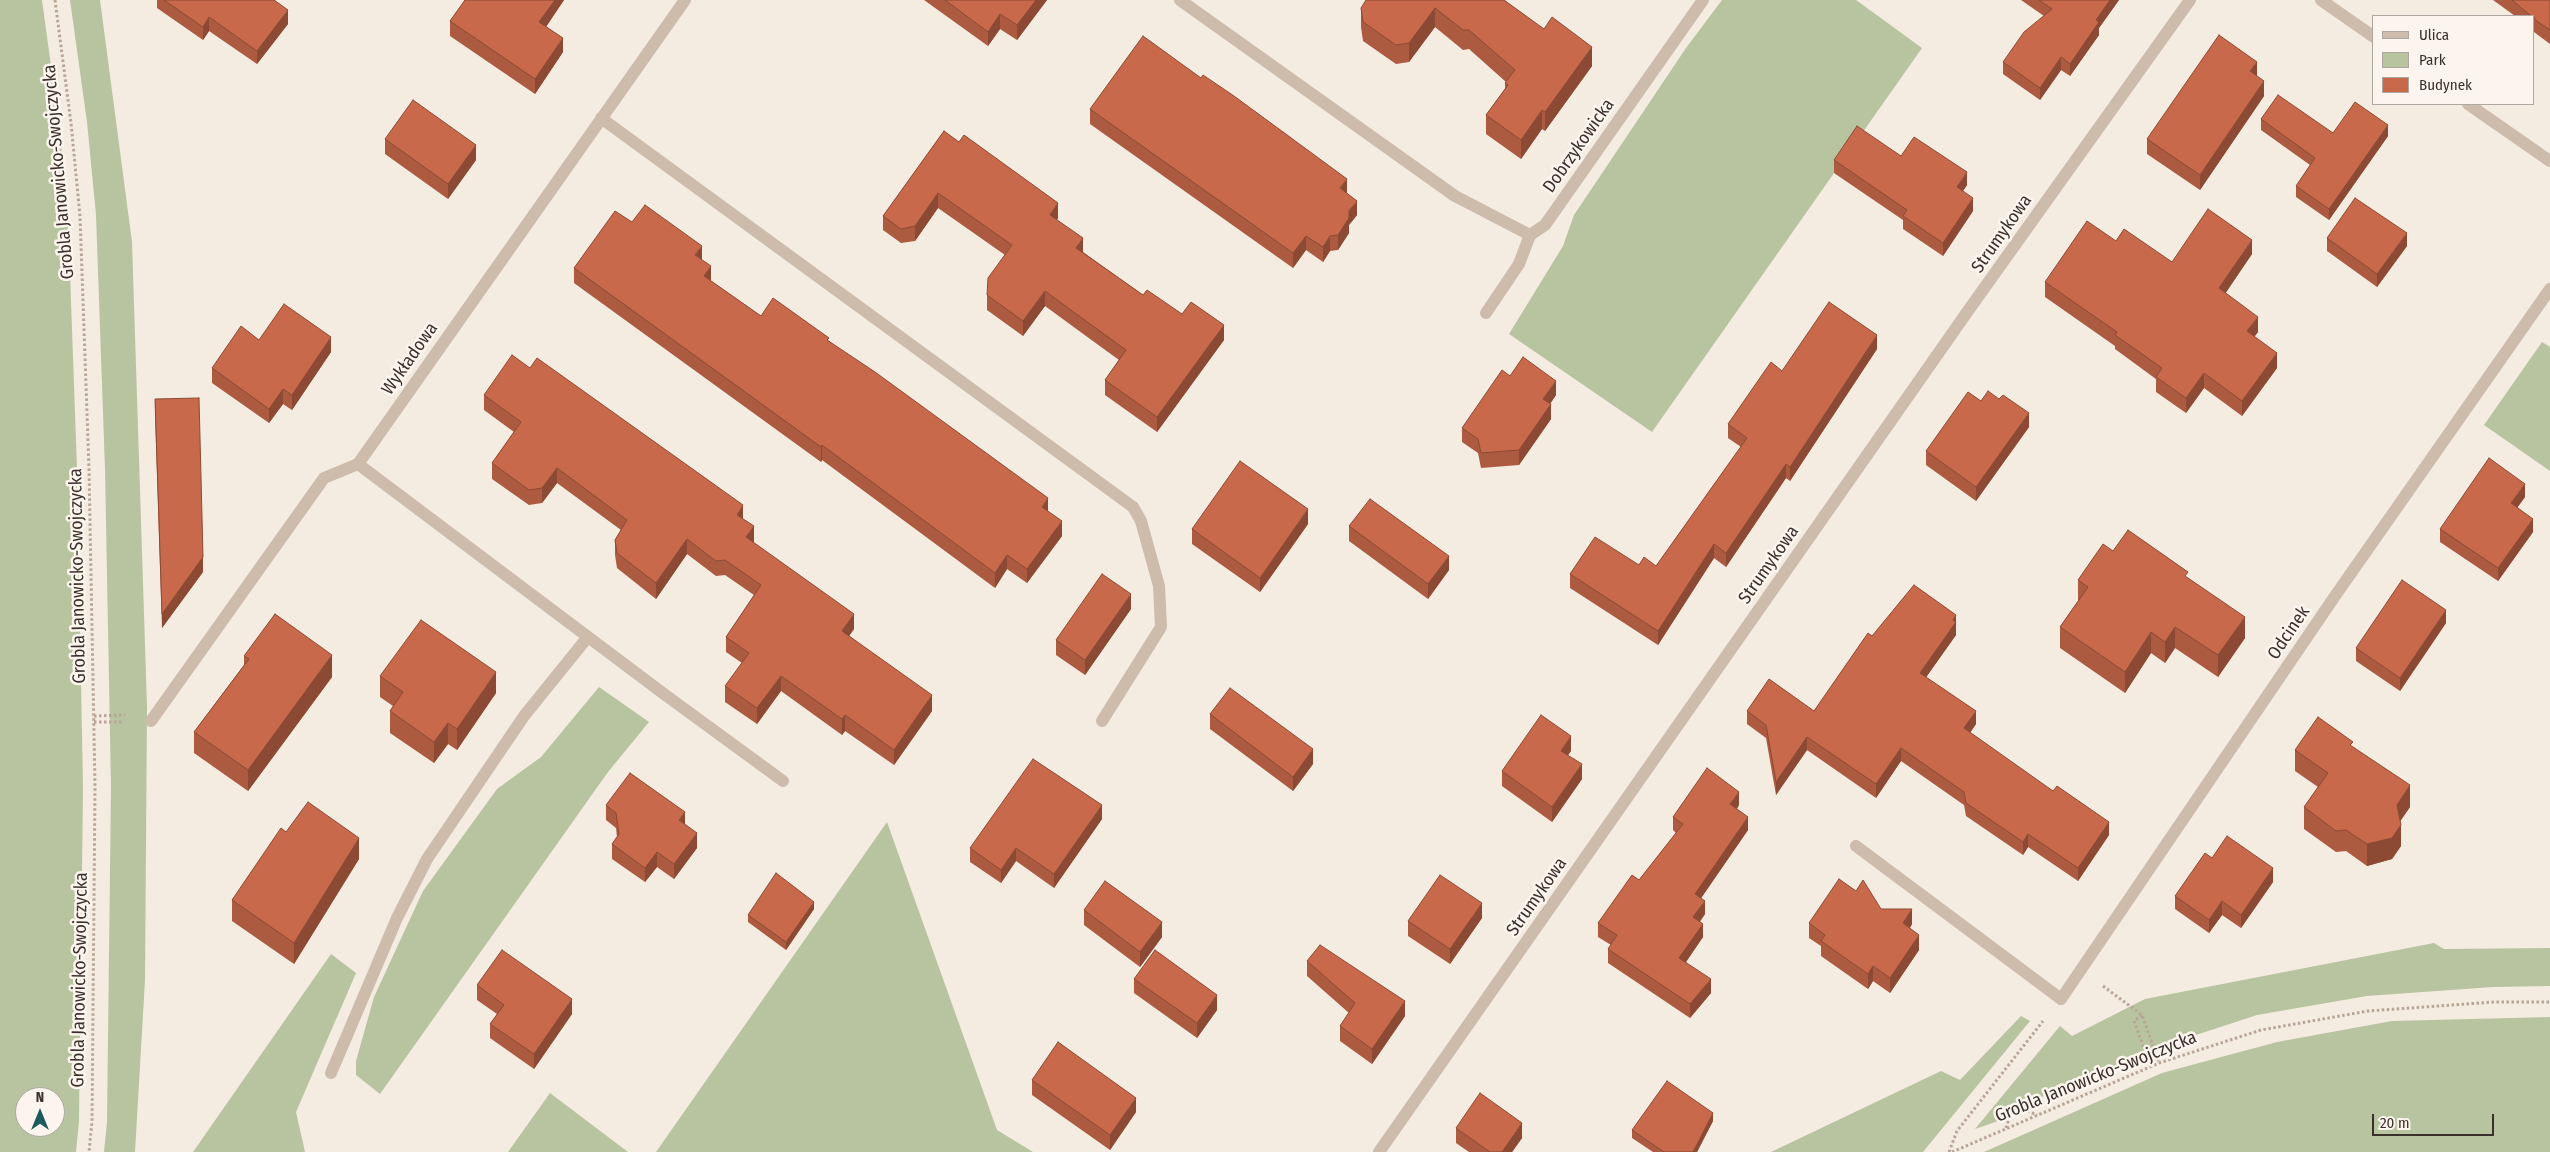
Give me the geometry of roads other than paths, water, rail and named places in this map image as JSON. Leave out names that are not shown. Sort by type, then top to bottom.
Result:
[{"type":"street","name":"Wykładowa","points":[[358,464],[685,0]]},
{"type":"street","points":[[1180,0],[1455,196],[1530,235]]},
{"type":"street","name":"Dobrzykowicka","points":[[1486,312],[1519,264],[1530,235],[1545,225],[1703,0]]},
{"type":"street","name":"Strumykowa","points":[[1380,1152],[1970,308],[2190,0]]},
{"type":"street","points":[[2320,0],[2372,36]]},
{"type":"street","points":[[2469,105],[2550,161]]},
{"type":"street","points":[[601,118],[1133,507],[1141,520],[1159,586],[1161,626],[1102,721]]},
{"type":"street","name":"Odcinek","points":[[1856,846],[2061,999],[2330,605],[2550,289]]},
{"type":"street","points":[[151,721],[324,478],[358,464],[587,638],[783,781]]},
{"type":"street","points":[[331,1073],[397,918],[427,859],[524,716],[587,638]]}]
